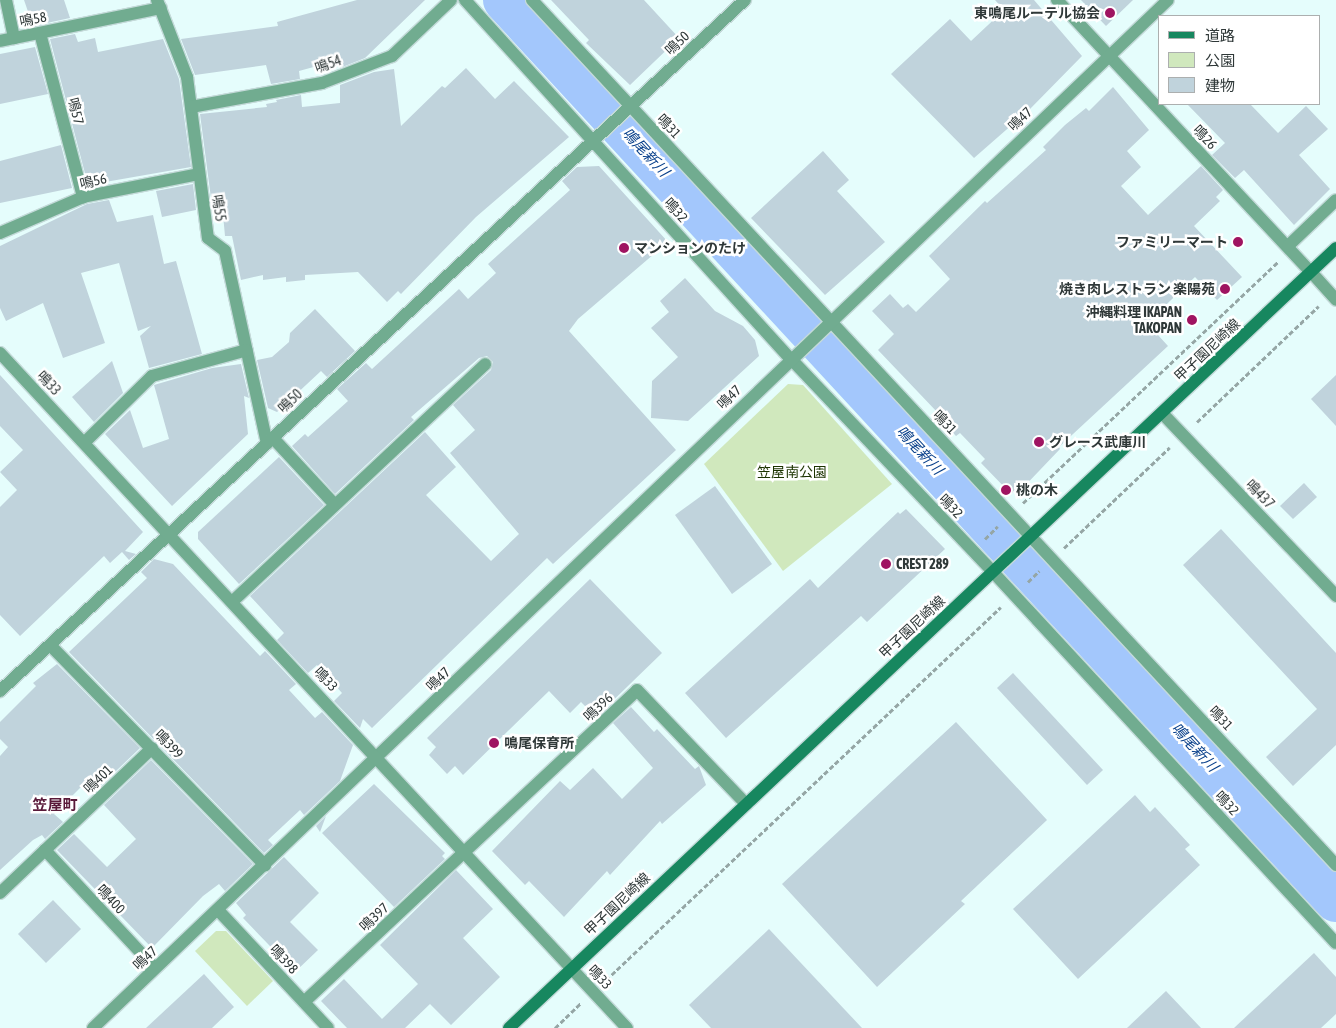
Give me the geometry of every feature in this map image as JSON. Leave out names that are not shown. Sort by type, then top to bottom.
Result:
[{"type":"main road","name":"甲子園尼崎線","points":[[509,1028],[1312,274],[1336,248]]},
{"type":"street","points":[[6,0],[14,38]]},
{"type":"street","name":"鳴54","points":[[191,107],[322,83],[392,56],[451,0]]},
{"type":"street","name":"鳴32","points":[[465,0],[598,137],[790,359],[1019,590],[1336,943]]},
{"type":"street","name":"鳴31","points":[[532,0],[629,108],[1009,516],[1028,539],[1336,865]]},
{"type":"street","name":"鳴50","points":[[0,691],[745,0]]},
{"type":"street","name":"鳴26","points":[[1057,0],[1312,274]]},
{"type":"street","name":"鳴47","points":[[92,1028],[378,757],[801,348],[1168,0]]},
{"type":"street","name":"鳴58","points":[[0,41],[159,4]]},
{"type":"street","name":"鳴55","points":[[159,4],[187,77],[208,238],[225,251],[246,350],[270,441]]},
{"type":"street","name":"鳴57","points":[[40,33],[83,197]]},
{"type":"street","name":"鳴56","points":[[0,233],[83,197],[199,174]]},
{"type":"street","points":[[1289,248],[1336,200]]},
{"type":"street","points":[[1312,274],[1336,300]]},
{"type":"street","points":[[84,442],[152,376],[246,350]]},
{"type":"street","name":"鳴33","points":[[0,353],[171,534],[627,1028]]},
{"type":"street","points":[[233,601],[485,364]]},
{"type":"street","name":"鳴437","points":[[1162,413],[1336,596]]},
{"type":"street","points":[[270,441],[335,505]]},
{"type":"street","name":"鳴399","points":[[50,645],[265,865]]},
{"type":"street","name":"鳴396","points":[[465,853],[637,690],[746,804]]},
{"type":"street","name":"鳴401","points":[[0,893],[152,748]]},
{"type":"street","name":"鳴400","points":[[45,850],[155,968]]},
{"type":"street","name":"鳴397","points":[[304,1002],[465,853]]},
{"type":"street","name":"鳴398","points":[[218,910],[328,1028]]},
{"type":"path","points":[[982,541],[1289,248]]},
{"type":"path","points":[[555,1028],[1041,569]]},
{"type":"green space","name":"笠屋南公園","points":[[788,384],[803,385],[892,484],[783,571],[704,464]]},
{"type":"green space","points":[[216,931],[226,931],[273,981],[247,1006],[195,951]]},
{"type":"building","points":[[24,0],[64,0],[70,18],[33,26]]},
{"type":"building","points":[[357,0],[425,0],[365,58],[340,68],[339,60],[299,71],[300,79],[271,84],[266,65],[195,75],[181,39],[278,26],[277,22]]},
{"type":"building","points":[[551,0],[644,0],[679,38],[630,85],[586,43],[589,40]]},
{"type":"building","points":[[995,0],[1034,0],[1082,56],[1030,109],[974,158],[891,74],[950,19],[971,41],[1004,10]]},
{"type":"building","name":"東鳴尾ルーテル協会","points":[[1081,0],[1133,0],[1106,26]]},
{"type":"building","points":[[75,34],[78,42],[95,38],[98,52],[163,39],[179,79],[191,167],[88,185],[50,39]]},
{"type":"building","points":[[35,47],[48,94],[0,104],[0,54]]},
{"type":"building","points":[[466,68],[495,99],[514,81],[569,137],[476,217],[401,294],[398,291],[387,302],[358,272],[305,275],[305,280],[286,282],[286,277],[263,280],[263,275],[241,280],[232,236],[225,236],[222,204],[212,206],[200,114],[267,107],[266,104],[277,102],[276,100],[301,95],[302,107],[340,103],[340,85],[374,72],[394,69],[401,126],[442,86],[445,88]]},
{"type":"building","points":[[1113,87],[1149,130],[1127,151],[1141,167],[1121,186],[1148,215],[1201,166],[1223,190],[1216,197],[1220,201],[1194,226],[1242,277],[1217,300],[1195,277],[1147,323],[1168,346],[1059,447],[1060,449],[1018,493],[1015,490],[1011,494],[981,463],[985,459],[960,433],[956,436],[936,415],[938,413],[878,350],[894,334],[872,311],[890,294],[903,308],[908,304],[916,312],[950,279],[929,256],[985,201],[987,203],[1046,150],[1043,147],[1065,125],[1086,108],[1089,111]]},
{"type":"building","points":[[1188,105],[1251,105],[1278,133],[1306,106],[1328,129],[1299,155],[1330,189],[1294,225],[1244,170],[1235,178],[1212,155],[1225,143]]},
{"type":"building","points":[[61,145],[72,188],[0,203],[0,161]]},
{"type":"building","points":[[823,151],[849,180],[837,191],[885,242],[825,295],[751,218]]},
{"type":"building","points":[[599,166],[668,242],[578,319],[569,331],[676,450],[553,564],[547,558],[372,728],[363,719],[360,728],[334,701],[342,693],[317,665],[308,673],[277,640],[284,633],[250,596],[425,432],[456,467],[426,495],[491,561],[519,534],[450,453],[475,430],[453,405],[491,370],[493,362],[487,356],[479,358],[411,417],[414,420],[335,494],[292,446],[305,434],[308,437],[348,401],[337,389],[366,363],[372,369],[459,289],[468,299],[496,273],[488,264],[570,190],[562,181],[577,167]]},
{"type":"building","points":[[193,184],[196,210],[162,217],[156,191]]},
{"type":"building","points":[[109,200],[117,222],[153,215],[164,264],[176,261],[202,354],[149,368],[140,336],[151,326],[138,331],[119,263],[81,273],[105,343],[63,358],[43,303],[6,321],[0,308],[0,246],[87,204]]},
{"type":"building","points":[[685,278],[715,311],[743,326],[755,340],[759,356],[688,421],[651,418],[652,381],[678,357],[651,328],[669,312],[660,301]]},
{"type":"building","points":[[315,309],[355,351],[327,377],[321,371],[277,412],[268,408],[257,360],[272,357],[289,342],[290,333]]},
{"type":"building","points":[[112,361],[123,393],[94,422],[72,397]]},
{"type":"building","points":[[241,364],[249,398],[244,396],[248,434],[172,506],[105,434],[130,410],[143,448],[169,439],[154,385],[212,368]]},
{"type":"building","points":[[0,375],[143,532],[125,551],[136,554],[129,560],[122,552],[110,563],[104,556],[20,636],[0,615],[0,507],[17,490],[0,472],[23,450],[0,426]]},
{"type":"building","points":[[1336,375],[1336,426],[1311,399]]},
{"type":"building","points":[[279,457],[324,505],[239,584],[198,539],[198,532]]},
{"type":"building","points":[[1304,483],[1317,497],[1293,519],[1280,506]]},
{"type":"building","points":[[715,486],[772,564],[732,594],[675,515]]},
{"type":"building","points":[[906,509],[945,549],[867,622],[861,616],[726,738],[685,693],[810,579],[818,588],[898,512],[900,514]]},
{"type":"building","points":[[1221,529],[1336,653],[1336,745],[1293,786],[1266,757],[1317,709],[1183,565]]},
{"type":"building","points":[[154,559],[173,564],[260,656],[265,651],[296,684],[289,690],[315,718],[322,712],[353,745],[340,781],[304,815],[300,810],[268,840],[273,845],[264,853],[69,652],[147,578],[141,572]]},
{"type":"building","points":[[590,579],[662,653],[596,717],[581,702],[570,713],[549,691],[463,775],[455,766],[447,774],[429,755],[436,747],[427,738]]},
{"type":"building","points":[[57,664],[140,748],[93,793],[84,784],[54,814],[63,822],[45,839],[42,835],[33,840],[0,870],[0,756],[8,747],[0,739],[0,722],[36,686],[33,683]]},
{"type":"building","points":[[1013,673],[1103,770],[1087,785],[997,688]]},
{"type":"building","points":[[631,707],[654,732],[657,729],[695,769],[699,766],[706,785],[662,824],[660,821],[610,875],[607,871],[564,917],[529,881],[525,885],[492,851],[560,781],[570,790],[593,768],[622,799],[653,768],[613,723]]},
{"type":"building","points":[[956,722],[1047,820],[961,901],[965,904],[877,987],[782,884]]},
{"type":"building","points":[[151,760],[253,864],[225,891],[219,884],[203,896],[152,948],[57,850],[74,834],[107,867],[136,839],[104,805]]},
{"type":"building","points":[[374,784],[445,853],[442,856],[445,859],[394,907],[322,833]]},
{"type":"building","points":[[1135,795],[1150,812],[1155,807],[1190,845],[1185,849],[1200,865],[1078,979],[1013,909]]},
{"type":"building","points":[[326,816],[320,832],[316,826]]},
{"type":"building","points":[[284,857],[319,893],[290,922],[318,950],[295,972],[243,918],[246,915],[236,903]]},
{"type":"building","points":[[456,870],[493,909],[463,938],[500,977],[451,1025],[430,1004],[405,1028],[347,1028],[321,1001],[344,979],[382,1019],[418,984],[380,945]]},
{"type":"building","points":[[53,900],[81,929],[46,963],[18,934]]},
{"type":"building","points":[[769,929],[862,1028],[711,1028],[689,1005]]},
{"type":"building","points":[[1314,953],[1336,977],[1336,1014],[1321,1028],[1234,1028]]},
{"type":"building","points":[[204,974],[234,1007],[212,1028],[146,1028]]},
{"type":"building","points":[[1166,991],[1201,1028],[1127,1028]]},
{"type":"waterway","name":"鳴尾新川","points":[[505,0],[1336,900]]},
{"type":"place","name":"東鳴尾ルーテル協会","points":[[1110,13]]},
{"type":"place","name":"ファミリーマート","points":[[1238,242]]},
{"type":"place","name":"マンションのたけ","points":[[624,248]]},
{"type":"place","name":"焼き肉レストラン 楽陽苑","points":[[1225,289]]},
{"type":"place","name":"沖縄料理 IKAPAN TAKOPAN","points":[[1192,320]]},
{"type":"place","name":"グレース武庫川","points":[[1039,442]]},
{"type":"place","name":"桃の木","points":[[1006,490]]},
{"type":"place","name":"CREST 289","points":[[886,564]]},
{"type":"place","name":"鳴尾保育所","points":[[494,743]]},
{"type":"district","name":"笠屋町","points":[[55,805]]}]
